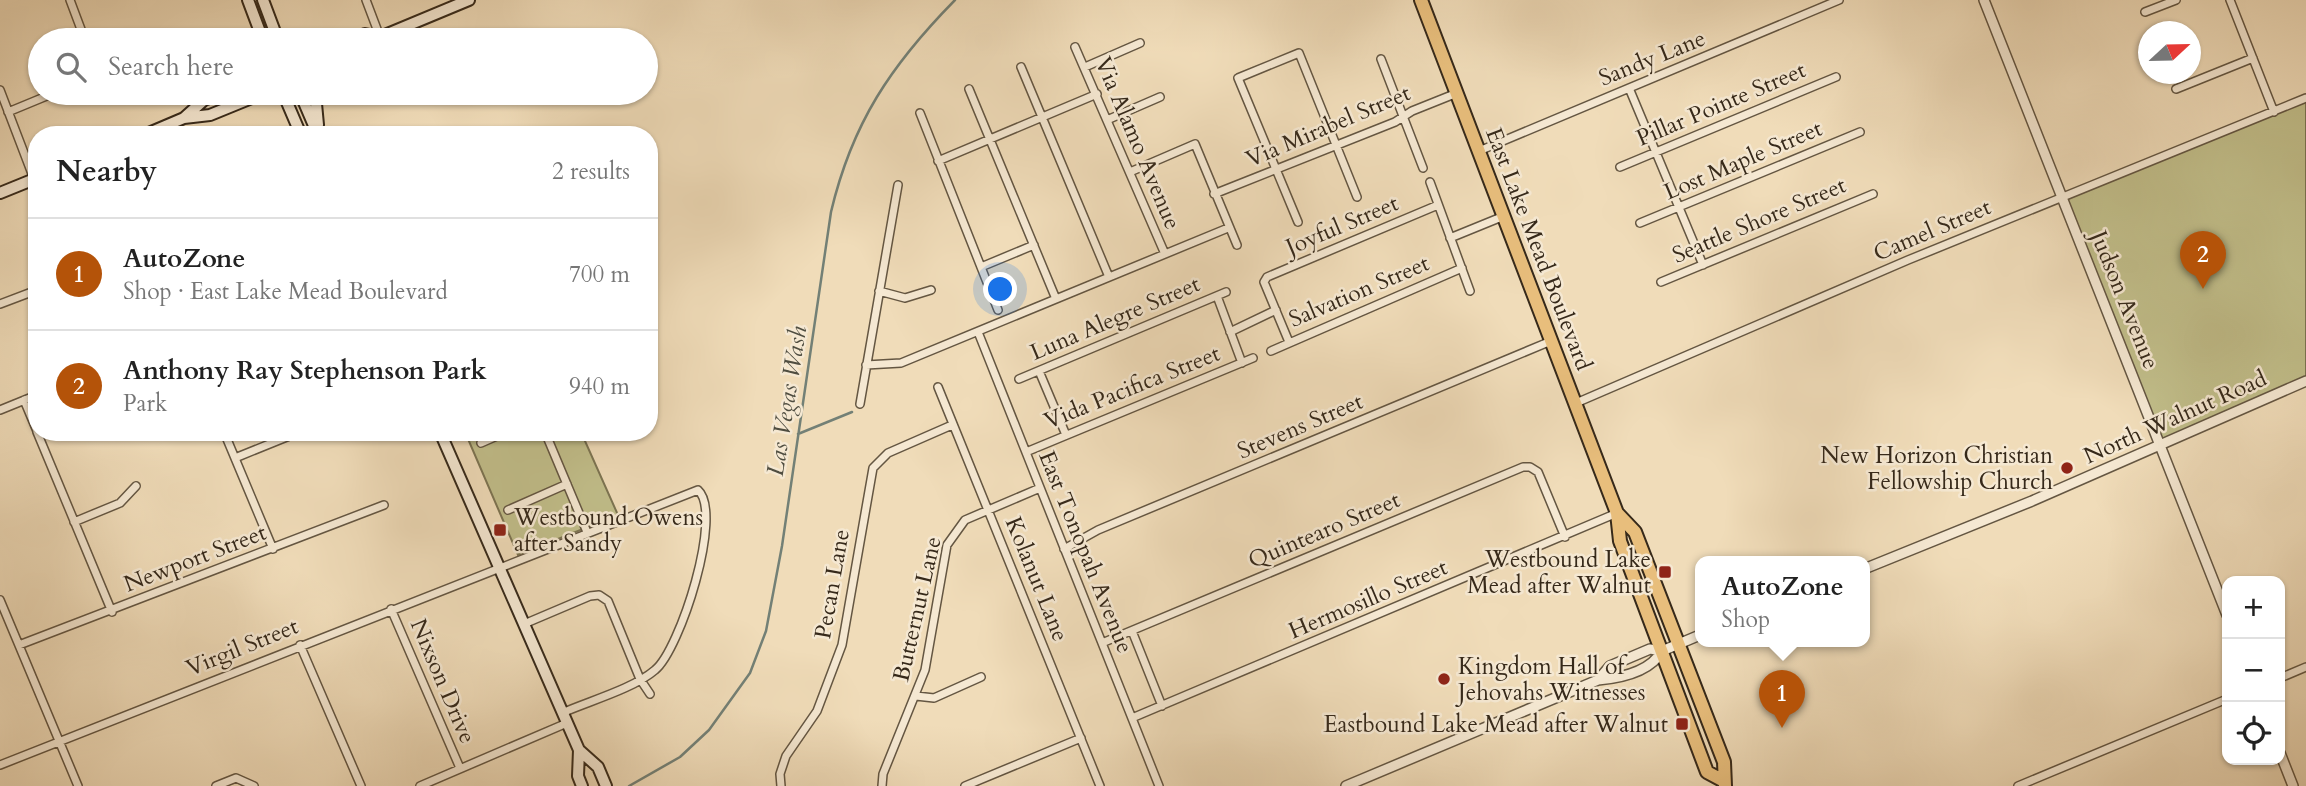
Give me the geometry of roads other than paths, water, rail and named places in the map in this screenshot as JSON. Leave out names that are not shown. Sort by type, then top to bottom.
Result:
[{"type":"main road","points":[[248,0],[258,28]]},
{"type":"main road","points":[[263,0],[274,28]]},
{"type":"main road","points":[[403,28],[469,0]]},
{"type":"main road","name":"East Lake Mead Boulevard","points":[[1421,0],[1617,513],[1620,541],[1707,772],[1724,783]]},
{"type":"main road","points":[[184,118],[198,105]]},
{"type":"main road","points":[[165,126],[184,118],[210,115],[235,105]]},
{"type":"main road","points":[[288,105],[297,126]]},
{"type":"main road","points":[[305,105],[314,126]]},
{"type":"main road","points":[[316,105],[317,126]]},
{"type":"main road","points":[[0,193],[28,182]]},
{"type":"main road","points":[[444,441],[579,750],[598,767],[606,786]]},
{"type":"main road","name":"East Lake Mead Boulevard","points":[[1617,513],[1635,532],[1724,762],[1724,783]]},
{"type":"main road","points":[[579,750],[580,781]]},
{"type":"street","points":[[70,0],[80,28]]},
{"type":"street","points":[[366,0],[376,28]]},
{"type":"street","name":"Sandy Lane","points":[[1479,151],[1839,0]]},
{"type":"street","name":"Judson Avenue","points":[[1984,0],[2222,602]]},
{"type":"street","points":[[2145,12],[2176,0]]},
{"type":"street","points":[[2230,0],[2274,112]]},
{"type":"street","points":[[1085,67],[1140,43]]},
{"type":"street","name":"Via Alamo Avenue","points":[[1075,47],[1165,254]]},
{"type":"street","points":[[1298,222],[1238,78],[1299,53],[1357,197]]},
{"type":"street","points":[[2176,89],[2253,58]]},
{"type":"street","points":[[1381,59],[1423,168]]},
{"type":"street","points":[[1021,67],[1110,277]]},
{"type":"street","name":"Pillar Pointe Street","points":[[1620,167],[1836,77]]},
{"type":"street","points":[[1629,88],[1703,265]]},
{"type":"street","points":[[969,89],[1056,299]]},
{"type":"street","points":[[0,90],[28,160]]},
{"type":"street","name":"Via Mirabel Street","points":[[1214,194],[1395,122],[1404,115],[1457,93]]},
{"type":"street","points":[[939,161],[1097,94]]},
{"type":"street","points":[[1107,120],[1160,97]]},
{"type":"street","name":"Camel Street","points":[[1576,403],[2062,197],[2306,98]]},
{"type":"street","points":[[8,112],[28,104]]},
{"type":"street","points":[[920,113],[998,310]]},
{"type":"street","name":"Lost Maple Street","points":[[1640,223],[1860,132]]},
{"type":"street","points":[[1130,172],[1195,144],[1237,245]]},
{"type":"street","points":[[1430,182],[1470,291]]},
{"type":"street","points":[[860,404],[898,185]]},
{"type":"street","name":"Seattle Shore Street","points":[[1661,282],[1873,194]]},
{"type":"street","name":"Joyful Street","points":[[1276,310],[1264,282],[1267,277],[1438,205]]},
{"type":"street","points":[[1450,238],[1504,216]]},
{"type":"street","points":[[866,365],[901,363],[1228,228]]},
{"type":"street","points":[[981,267],[1034,245]]},
{"type":"street","name":"Salvation Street","points":[[1271,351],[1462,268]]},
{"type":"street","points":[[879,291],[905,298],[931,290]]},
{"type":"street","name":"Luna Alegre Street","points":[[1019,379],[1226,292]]},
{"type":"street","points":[[0,304],[28,293]]},
{"type":"street","points":[[1217,296],[1242,363]]},
{"type":"street","points":[[1230,332],[1276,310],[1289,342]]},
{"type":"street","name":"East Tonopah Avenue","points":[[978,332],[1159,786]]},
{"type":"street","name":"Stevens Street","points":[[1064,549],[1098,530],[1551,341]]},
{"type":"street","name":"Vida Pacifica Street","points":[[1026,452],[1254,358]]},
{"type":"street","points":[[1039,371],[1066,435]]},
{"type":"street","name":"North Walnut Road","points":[[1870,567],[2032,501],[2161,442],[2306,381]]},
{"type":"street","name":"Kolanut Lane","points":[[937,387],[1100,786]]},
{"type":"street","points":[[0,410],[28,398]]},
{"type":"street","points":[[24,400],[28,410]]},
{"type":"street","name":"Pecan Lane","points":[[781,786],[780,774],[786,756],[817,711],[842,645],[873,468],[888,453],[952,425]]},
{"type":"street","points":[[41,441],[112,612]]},
{"type":"street","points":[[228,441],[273,549]]},
{"type":"street","points":[[235,458],[277,441]]},
{"type":"street","points":[[481,443],[486,441]]},
{"type":"street","points":[[549,441],[587,531]]},
{"type":"street","name":"Quintearo Street","points":[[1102,643],[1531,467],[1538,472],[1565,537]]},
{"type":"street","points":[[508,510],[567,484]]},
{"type":"street","points":[[75,522],[120,503],[136,486]]},
{"type":"street","name":"Butternut Lane","points":[[881,786],[883,774],[916,696],[933,632],[947,545],[965,520],[1040,488]]},
{"type":"street","points":[[420,786],[654,672],[668,654],[698,575],[707,507],[698,490],[499,566]]},
{"type":"street","name":"Newport Street","points":[[19,645],[112,612],[383,505]]},
{"type":"street","name":"Hermosillo Street","points":[[1132,718],[1617,513]]},
{"type":"street","name":"Virgil Street","points":[[0,765],[499,566]]},
{"type":"street","points":[[524,624],[590,596],[599,595],[608,601],[640,679],[650,694]]},
{"type":"street","points":[[0,600],[78,786]]},
{"type":"street","name":"Nixson Drive","points":[[391,609],[460,768]]},
{"type":"street","points":[[1132,631],[1162,706]]},
{"type":"street","points":[[1598,680],[1610,666],[1650,649],[1662,650],[1695,637]]},
{"type":"street","points":[[300,645],[361,786]]},
{"type":"street","points":[[1346,786],[1598,680],[1616,678],[1651,665],[1662,650]]},
{"type":"street","points":[[2285,676],[2306,667]]},
{"type":"street","points":[[916,696],[934,698],[981,677]]},
{"type":"street","points":[[2018,786],[2222,701]]},
{"type":"street","points":[[965,786],[1081,738]]},
{"type":"street","points":[[2285,765],[2293,786]]},
{"type":"street","points":[[216,786],[243,779],[254,786]]},
{"type":"waterway","name":"Las Vegas Wash","points":[[629,786],[680,757],[709,730],[750,673],[766,631],[782,546],[831,212],[840,180],[850,150],[877,97],[912,48],[955,0]]},
{"type":"waterway","points":[[798,434],[852,412]]},
{"type":"place","name":"Anthony Ray Stephenson Park","points":[[2203,289]]},
{"type":"place","name":"New Horizon Christian Fellowship Church","points":[[2067,468]]},
{"type":"place","name":"Westbound Owens after Sandy","points":[[500,530]]},
{"type":"place","name":"Westbound Lake Mead after Walnut","points":[[1665,572]]},
{"type":"place","name":"Kingdom Hall of Jehovahs Witnesses","points":[[1444,679]]},
{"type":"place","name":"Eastbound Lake Mead after Walnut","points":[[1682,724]]},
{"type":"place","name":"AutoZone","points":[[1782,728]]}]
